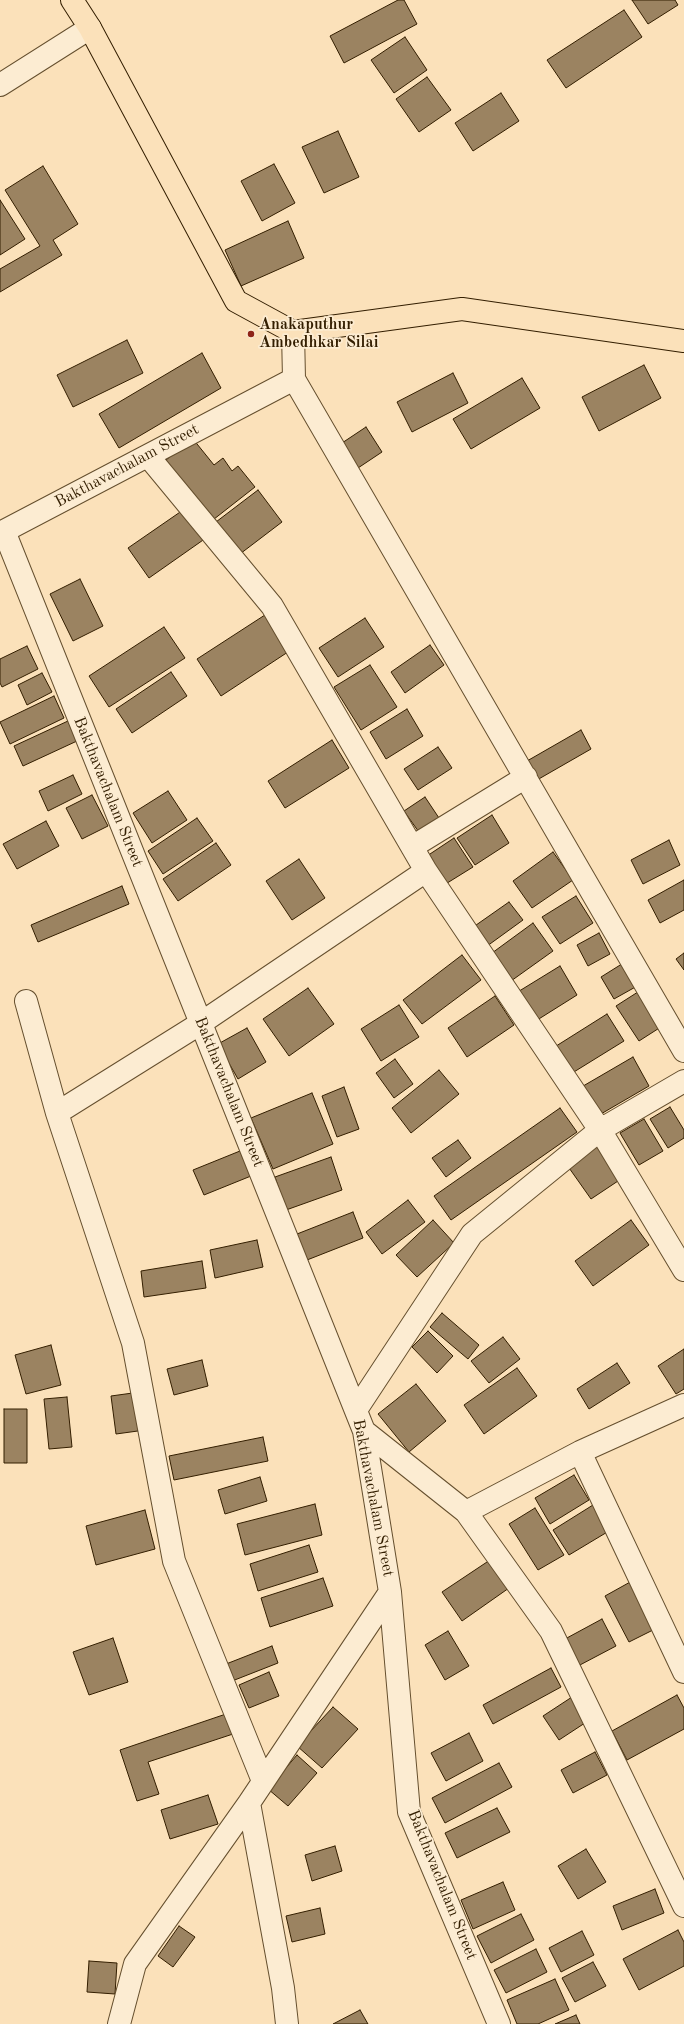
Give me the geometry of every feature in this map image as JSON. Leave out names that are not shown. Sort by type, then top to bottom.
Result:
[{"type":"main road","points":[[72,0],[90,28],[236,300],[293,332],[462,309],[684,341]]},
{"type":"street","points":[[0,85],[90,28]]},
{"type":"street","points":[[293,332],[294,379],[684,1051]]},
{"type":"street","name":"Bakthavachalam Street","points":[[294,379],[148,456],[2,530],[364,1431],[390,1592],[409,1812],[499,2024]]},
{"type":"street","points":[[148,456],[272,606],[426,871],[600,1130],[684,1270]]},
{"type":"street","points":[[412,847],[526,777]]},
{"type":"street","points":[[57,1113],[201,1023],[426,871]]},
{"type":"street","points":[[26,1001],[57,1113],[134,1343],[174,1561],[263,1781]]},
{"type":"street","points":[[356,1410],[472,1234],[600,1130],[684,1081]]},
{"type":"street","points":[[466,1512],[580,1452],[684,1405]]},
{"type":"street","points":[[364,1431],[466,1512],[551,1631],[684,1906]]},
{"type":"street","points":[[580,1452],[684,1672]]},
{"type":"street","points":[[119,2024],[135,1964],[249,1803],[390,1592]]},
{"type":"street","points":[[249,1803],[283,1988],[287,2024]]},
{"type":"building","points":[[398,0],[404,0],[417,24],[344,63],[330,36]]},
{"type":"building","points":[[632,0],[675,0],[678,5],[648,24]]},
{"type":"building","points":[[624,10],[642,37],[566,88],[547,60]]},
{"type":"building","points":[[405,37],[427,70],[394,93],[371,60]]},
{"type":"building","points":[[427,77],[451,110],[419,132],[396,99]]},
{"type":"building","points":[[501,93],[519,121],[473,151],[455,123]]},
{"type":"building","points":[[338,131],[359,177],[324,193],[302,147]]},
{"type":"building","points":[[274,164],[295,203],[262,221],[241,181]]},
{"type":"building","points":[[43,166],[78,224],[53,240],[62,255],[0,292],[0,269],[40,246],[5,190]]},
{"type":"building","points":[[0,200],[25,239],[0,255]]},
{"type":"building","points":[[288,221],[304,258],[241,286],[225,250]]},
{"type":"building","points":[[127,340],[143,373],[73,407],[57,375]]},
{"type":"building","points":[[202,353],[221,388],[119,448],[99,414]]},
{"type":"building","points":[[644,365],[661,398],[599,431],[582,397]]},
{"type":"building","points":[[453,373],[468,403],[412,432],[397,402]]},
{"type":"building","points":[[522,378],[540,408],[471,449],[453,419]]},
{"type":"building","points":[[366,427],[382,452],[358,468],[342,443]]},
{"type":"building","points":[[193,439],[214,465],[223,458],[232,471],[238,466],[255,487],[209,523],[162,463]]},
{"type":"building","points":[[258,490],[282,522],[236,557],[212,525]]},
{"type":"building","points":[[186,508],[206,538],[149,578],[128,548]]},
{"type":"building","points":[[80,579],[103,626],[73,641],[50,594]]},
{"type":"building","points":[[268,613],[291,650],[221,696],[197,659]]},
{"type":"building","points":[[365,618],[384,647],[338,677],[319,648]]},
{"type":"building","points":[[164,627],[185,658],[109,707],[89,676]]},
{"type":"building","points":[[430,645],[444,665],[405,693],[391,672]]},
{"type":"building","points":[[27,646],[38,669],[2,687],[0,683],[0,659]]},
{"type":"building","points":[[370,665],[397,707],[361,730],[334,687]]},
{"type":"building","points":[[171,672],[187,696],[132,733],[116,709]]},
{"type":"building","points":[[42,673],[52,692],[27,705],[18,685]]},
{"type":"building","points":[[54,696],[64,718],[10,744],[0,722]]},
{"type":"building","points":[[407,709],[423,736],[386,759],[370,732]]},
{"type":"building","points":[[68,721],[77,741],[23,766],[14,746]]},
{"type":"building","points":[[581,730],[591,749],[537,780],[527,761]]},
{"type":"building","points":[[332,740],[349,768],[285,808],[268,781]]},
{"type":"building","points":[[438,747],[452,768],[418,790],[404,769]]},
{"type":"building","points":[[73,775],[82,794],[48,811],[39,791]]},
{"type":"building","points":[[168,791],[187,820],[152,843],[133,813]]},
{"type":"building","points":[[92,795],[108,826],[82,839],[66,808]]},
{"type":"building","points":[[425,797],[441,821],[421,835],[404,811]]},
{"type":"building","points":[[492,815],[509,843],[475,865],[457,838]]},
{"type":"building","points":[[197,818],[213,841],[163,874],[148,851]]},
{"type":"building","points":[[46,821],[59,846],[17,869],[3,844]]},
{"type":"building","points":[[454,838],[473,867],[444,885],[427,856]]},
{"type":"building","points":[[669,840],[680,865],[643,884],[631,860]]},
{"type":"building","points":[[216,843],[231,865],[178,901],[163,879]]},
{"type":"building","points":[[553,852],[573,880],[532,908],[513,881]]},
{"type":"building","points":[[299,859],[325,898],[292,920],[266,881]]},
{"type":"building","points":[[684,880],[684,910],[660,923],[648,900]]},
{"type":"building","points":[[122,886],[129,904],[38,942],[31,925]]},
{"type":"building","points":[[576,896],[593,923],[560,944],[542,917]]},
{"type":"building","points":[[509,902],[523,920],[483,949],[469,930]]},
{"type":"building","points":[[533,923],[553,951],[511,981],[492,953]]},
{"type":"building","points":[[599,933],[610,954],[588,966],[577,945]]},
{"type":"building","points":[[684,953],[684,970],[676,959]]},
{"type":"building","points":[[462,955],[481,980],[422,1024],[403,1000]]},
{"type":"building","points":[[625,962],[639,985],[614,999],[601,977]]},
{"type":"building","points":[[560,966],[577,995],[534,1022],[516,993]]},
{"type":"building","points":[[308,988],[334,1024],[289,1056],[263,1019]]},
{"type":"building","points":[[641,990],[664,1025],[639,1041],[616,1006]]},
{"type":"building","points":[[495,996],[514,1025],[467,1057],[448,1028]]},
{"type":"building","points":[[399,1005],[419,1037],[381,1061],[361,1029]]},
{"type":"building","points":[[607,1014],[624,1041],[569,1075],[553,1048]]},
{"type":"building","points":[[247,1028],[266,1062],[238,1079],[218,1044]]},
{"type":"building","points":[[633,1057],[649,1086],[594,1118],[578,1089]]},
{"type":"building","points":[[395,1059],[413,1084],[394,1098],[376,1073]]},
{"type":"building","points":[[439,1070],[459,1094],[411,1133],[392,1108]]},
{"type":"building","points":[[344,1087],[359,1129],[337,1137],[322,1096]]},
{"type":"building","points":[[312,1093],[333,1144],[273,1169],[251,1118]]},
{"type":"building","points":[[670,1107],[684,1130],[684,1138],[668,1148],[650,1119]]},
{"type":"building","points":[[560,1108],[577,1132],[451,1220],[434,1196]]},
{"type":"building","points":[[644,1119],[663,1151],[639,1165],[620,1133]]},
{"type":"building","points":[[458,1140],[471,1158],[446,1177],[432,1158]]},
{"type":"building","points":[[600,1143],[624,1177],[591,1199],[567,1165]]},
{"type":"building","points":[[240,1151],[251,1176],[204,1195],[193,1170]]},
{"type":"building","points":[[331,1157],[342,1190],[286,1210],[275,1177]]},
{"type":"building","points":[[408,1200],[425,1222],[382,1254],[366,1232]]},
{"type":"building","points":[[353,1212],[363,1238],[307,1260],[297,1234]]},
{"type":"building","points":[[433,1220],[454,1243],[417,1277],[396,1255]]},
{"type":"building","points":[[631,1220],[649,1245],[593,1286],[575,1261]]},
{"type":"building","points":[[257,1240],[263,1267],[215,1278],[210,1250]]},
{"type":"building","points":[[202,1261],[206,1288],[144,1297],[141,1271]]},
{"type":"building","points":[[442,1313],[479,1345],[468,1359],[430,1327]]},
{"type":"building","points":[[428,1331],[453,1356],[437,1373],[412,1347]]},
{"type":"building","points":[[503,1337],[520,1359],[489,1383],[471,1361]]},
{"type":"building","points":[[51,1345],[61,1385],[26,1394],[15,1355]]},
{"type":"building","points":[[684,1349],[684,1389],[676,1394],[658,1366]]},
{"type":"building","points":[[202,1360],[208,1386],[174,1395],[167,1369]]},
{"type":"building","points":[[617,1363],[630,1383],[589,1409],[577,1389]]},
{"type":"building","points":[[517,1368],[537,1396],[484,1434],[464,1405]]},
{"type":"building","points":[[416,1384],[446,1421],[409,1452],[378,1414]]},
{"type":"building","points":[[140,1392],[145,1430],[116,1434],[111,1396]]},
{"type":"building","points":[[67,1397],[72,1447],[49,1449],[44,1399]]},
{"type":"building","points":[[4,1409],[27,1409],[27,1463],[4,1463]]},
{"type":"building","points":[[263,1437],[268,1461],[174,1480],[169,1456]]},
{"type":"building","points":[[574,1475],[589,1500],[550,1524],[535,1498]]},
{"type":"building","points":[[260,1477],[267,1501],[225,1514],[218,1490]]},
{"type":"building","points":[[315,1504],[322,1535],[245,1555],[237,1524]]},
{"type":"building","points":[[593,1505],[609,1531],[569,1555],[553,1530]]},
{"type":"building","points":[[535,1508],[564,1555],[538,1570],[509,1524]]},
{"type":"building","points":[[145,1510],[155,1549],[96,1565],[86,1526]]},
{"type":"building","points":[[309,1545],[318,1572],[258,1591],[250,1564]]},
{"type":"building","points":[[490,1560],[509,1588],[462,1621],[442,1592]]},
{"type":"building","points":[[323,1578],[333,1606],[270,1627],[261,1598]]},
{"type":"building","points":[[632,1581],[657,1628],[629,1642],[605,1596]]},
{"type":"building","points":[[602,1619],[616,1646],[578,1666],[565,1639]]},
{"type":"building","points":[[448,1631],[469,1666],[445,1680],[425,1645]]},
{"type":"building","points":[[113,1638],[128,1682],[89,1695],[73,1652]]},
{"type":"building","points":[[272,1646],[278,1663],[227,1683],[221,1666]]},
{"type":"building","points":[[551,1668],[561,1687],[493,1724],[483,1705]]},
{"type":"building","points":[[269,1672],[279,1696],[249,1708],[239,1685]]},
{"type":"building","points":[[677,1695],[684,1708],[684,1729],[627,1760],[612,1731]]},
{"type":"building","points":[[572,1697],[588,1721],[559,1740],[543,1716]]},
{"type":"building","points":[[333,1707],[358,1729],[322,1768],[297,1746]]},
{"type":"building","points":[[226,1714],[233,1734],[148,1762],[159,1794],[137,1801],[120,1750]]},
{"type":"building","points":[[469,1733],[483,1761],[446,1781],[431,1753]]},
{"type":"building","points":[[595,1752],[607,1775],[573,1793],[561,1770]]},
{"type":"building","points":[[297,1755],[317,1773],[288,1806],[268,1789]]},
{"type":"building","points":[[499,1763],[512,1787],[445,1823],[432,1798]]},
{"type":"building","points":[[208,1795],[218,1824],[170,1839],[161,1810]]},
{"type":"building","points":[[497,1808],[510,1832],[457,1858],[445,1833]]},
{"type":"building","points":[[335,1846],[342,1871],[312,1881],[305,1855]]},
{"type":"building","points":[[586,1849],[606,1882],[578,1899],[558,1866]]},
{"type":"building","points":[[503,1882],[515,1910],[473,1929],[461,1900]]},
{"type":"building","points":[[655,1889],[664,1913],[622,1930],[613,1906]]},
{"type":"building","points":[[320,1908],[325,1934],[292,1942],[286,1916]]},
{"type":"building","points":[[521,1914],[534,1940],[491,1963],[477,1936]]},
{"type":"building","points":[[179,1926],[195,1937],[173,1967],[158,1956]]},
{"type":"building","points":[[678,1930],[684,1942],[684,1966],[639,1990],[623,1959]]},
{"type":"building","points":[[582,1931],[594,1955],[561,1972],[549,1948]]},
{"type":"building","points":[[536,1949],[547,1972],[506,1993],[494,1970]]},
{"type":"building","points":[[89,1961],[117,1963],[115,1994],[87,1992]]},
{"type":"building","points":[[593,1962],[606,1986],[575,2002],[562,1978]]},
{"type":"building","points":[[555,1979],[569,2010],[538,2024],[517,2024],[507,2000]]},
{"type":"building","points":[[360,2010],[368,2024],[333,2024]]},
{"type":"building","points":[[576,2015],[580,2024],[555,2024]]},
{"type":"place","name":"Anakaputhur Ambedhkar Silai","points":[[251,334]]}]
